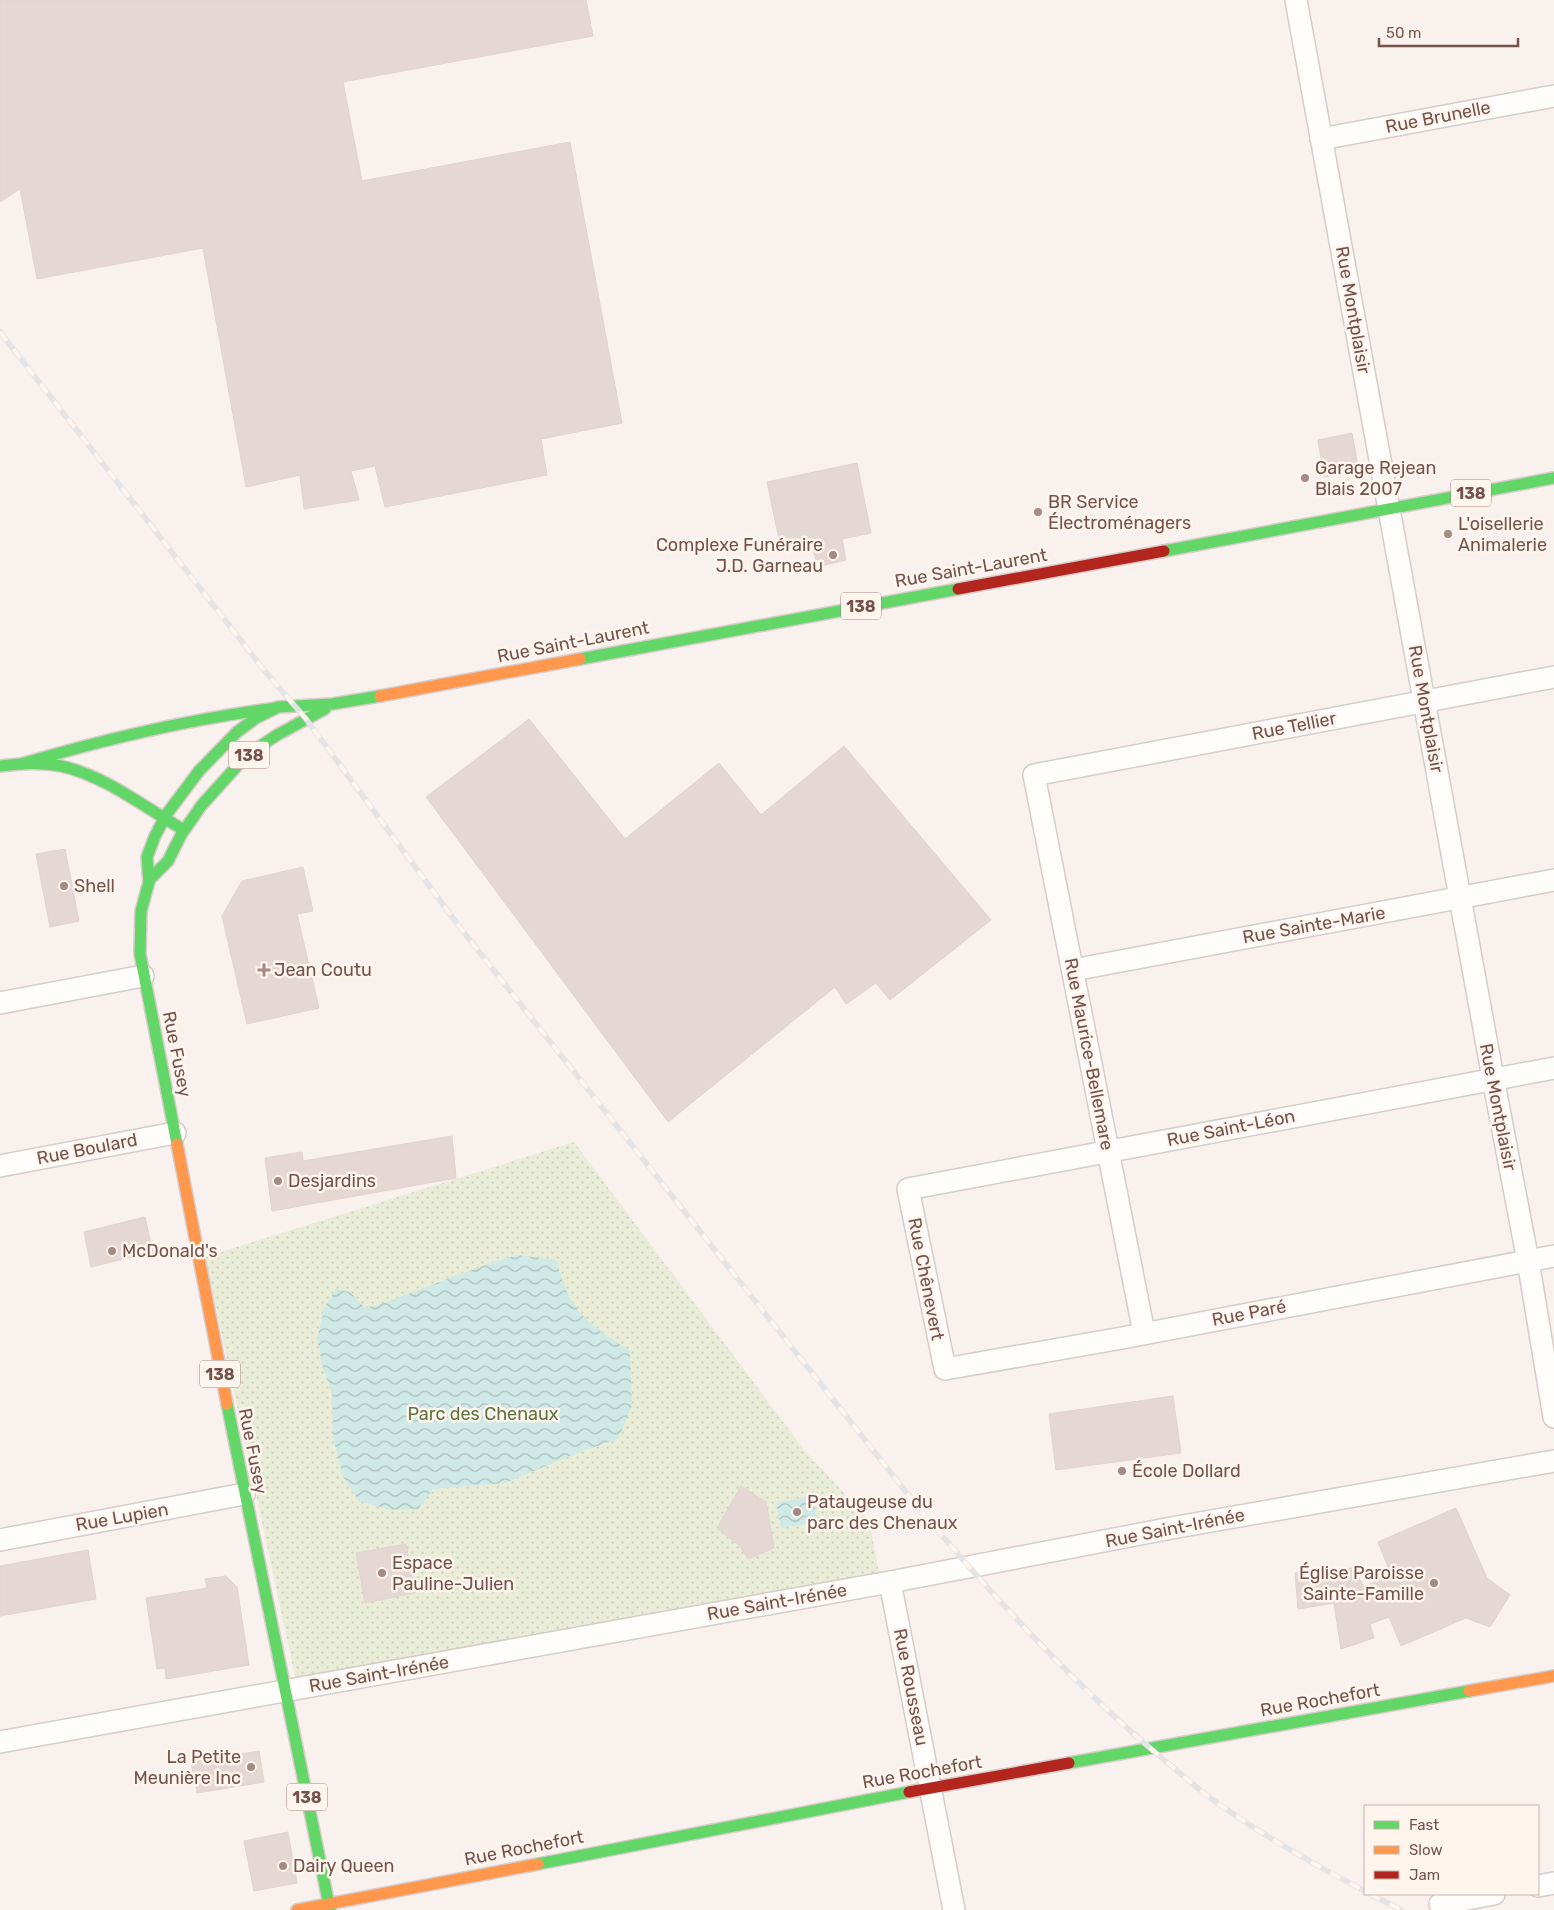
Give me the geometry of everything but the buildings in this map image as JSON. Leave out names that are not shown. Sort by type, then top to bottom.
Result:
[{"type":"main road","name":"Rue Saint-Laurent","points":[[22,764],[88,743],[223,714],[334,704],[1554,478]]},
{"type":"main road","name":"Rue Fusey","points":[[149,880],[168,861],[184,830],[207,798],[244,758],[277,734],[334,704]]},
{"type":"main road","name":"Rue Fusey","points":[[276,708],[251,721],[227,741],[188,787],[164,820],[152,841],[146,864],[149,880],[142,904],[140,954],[244,1494],[329,1907]]},
{"type":"main road","points":[[0,766],[53,764],[78,770],[184,830]]},
{"type":"main road","name":"Rue Rochefort","points":[[297,1910],[329,1907],[931,1789],[1554,1676]]},
{"type":"street","name":"Rue Montplaisir","points":[[1296,0],[1492,1078],[1528,1261],[1554,1417]]},
{"type":"street","name":"Rue Brunelle","points":[[1321,139],[1554,96]]},
{"type":"street","name":"Rue Tellier","points":[[1034,775],[1554,677]]},
{"type":"street","name":"Rue Maurice-Bellemare","points":[[1034,775],[1074,970],[1144,1333]]},
{"type":"street","name":"Rue Sainte-Marie","points":[[1074,970],[1554,880]]},
{"type":"street","points":[[0,1003],[143,976]]},
{"type":"street","name":"Rue Saint-Léon","points":[[908,1189],[1492,1078],[1554,1068]]},
{"type":"street","name":"Rue Boulard","points":[[0,1166],[175,1133]]},
{"type":"street","name":"Rue Chênevert","points":[[908,1189],[945,1369]]},
{"type":"street","name":"Rue Paré","points":[[945,1369],[1554,1256]]},
{"type":"street","name":"Rue Saint-Irénée","points":[[0,1742],[890,1582],[1177,1527],[1554,1461]]},
{"type":"street","name":"Rue Lupien","points":[[0,1540],[244,1494]]},
{"type":"street","name":"Rue Rousseau","points":[[890,1582],[954,1910]]},
{"type":"street","points":[[1539,1886],[1554,1883]]},
{"type":"street","points":[[1440,1904],[1489,1895]]},
{"type":"green space","name":"Parc des Chenaux","points":[[574,1142],[805,1451],[869,1520],[880,1577],[297,1685],[205,1257]]},
{"type":"water","points":[[517,1255],[557,1260],[567,1292],[582,1314],[602,1332],[630,1351],[632,1406],[618,1439],[577,1453],[505,1483],[433,1489],[418,1509],[390,1510],[359,1501],[343,1477],[333,1437],[332,1393],[323,1368],[317,1339],[324,1308],[336,1289],[350,1292],[365,1308]]},
{"type":"water","name":"Pataugeuse du parc des Chenaux","points":[[813,1496],[818,1522],[781,1528],[776,1503]]},
{"type":"railway","points":[[0,332],[264,670],[306,719],[458,925],[918,1507],[975,1574],[1035,1639],[1097,1701],[1198,1788],[1272,1839],[1364,1890]]},
{"type":"railway","points":[[1372,1895],[1401,1910]]},
{"type":"traffic: fast","points":[[1164,551],[1554,478]]},
{"type":"traffic: fast","points":[[580,659],[958,589]]},
{"type":"traffic: fast","points":[[177,1144],[140,954],[141,911],[149,882],[147,857],[155,836],[166,815],[199,771],[237,732],[256,718],[278,707],[332,704],[380,696]]},
{"type":"traffic: fast","points":[[21,764],[147,731],[211,718],[276,708]]},
{"type":"traffic: fast","points":[[149,880],[168,861],[181,835],[201,806],[237,766],[253,751],[277,735],[325,709]]},
{"type":"traffic: fast","points":[[0,766],[46,764],[78,771],[109,785],[184,830]]},
{"type":"traffic: fast","points":[[227,1404],[330,1910]]},
{"type":"traffic: fast","points":[[1069,1763],[1469,1691]]},
{"type":"traffic: fast","points":[[538,1864],[909,1792]]},
{"type":"traffic: slow","points":[[380,696],[580,659]]},
{"type":"traffic: slow","points":[[177,1144],[227,1404]]},
{"type":"traffic: slow","points":[[1469,1691],[1554,1676]]},
{"type":"traffic: slow","points":[[297,1910],[538,1864]]},
{"type":"traffic: jam","points":[[958,589],[1164,551]]},
{"type":"traffic: jam","points":[[909,1792],[1069,1763]]},
{"type":"place","name":"Garage Rejean Blais 2007","points":[[1305,478]]},
{"type":"place","name":"BR Service Électroménagers","points":[[1038,512]]},
{"type":"place","name":"L'oisellerie Animalerie","points":[[1448,534]]},
{"type":"place","name":"Complexe Funéraire J.D. Garneau","points":[[833,555]]},
{"type":"place","name":"Shell","points":[[64,886]]},
{"type":"place","name":"Jean Coutu","points":[[264,970]]},
{"type":"place","name":"Desjardins","points":[[278,1181]]},
{"type":"place","name":"McDonald's","points":[[112,1251]]},
{"type":"place","name":"École Dollard","points":[[1122,1471]]},
{"type":"place","name":"Pataugeuse du parc des Chenaux","points":[[797,1512]]},
{"type":"place","name":"Espace Pauline-Julien","points":[[382,1573]]},
{"type":"place","name":"Église Paroisse Sainte-Famille","points":[[1434,1583]]},
{"type":"place","name":"La Petite Meunière Inc","points":[[251,1767]]},
{"type":"place","name":"Dairy Queen","points":[[283,1866]]}]
